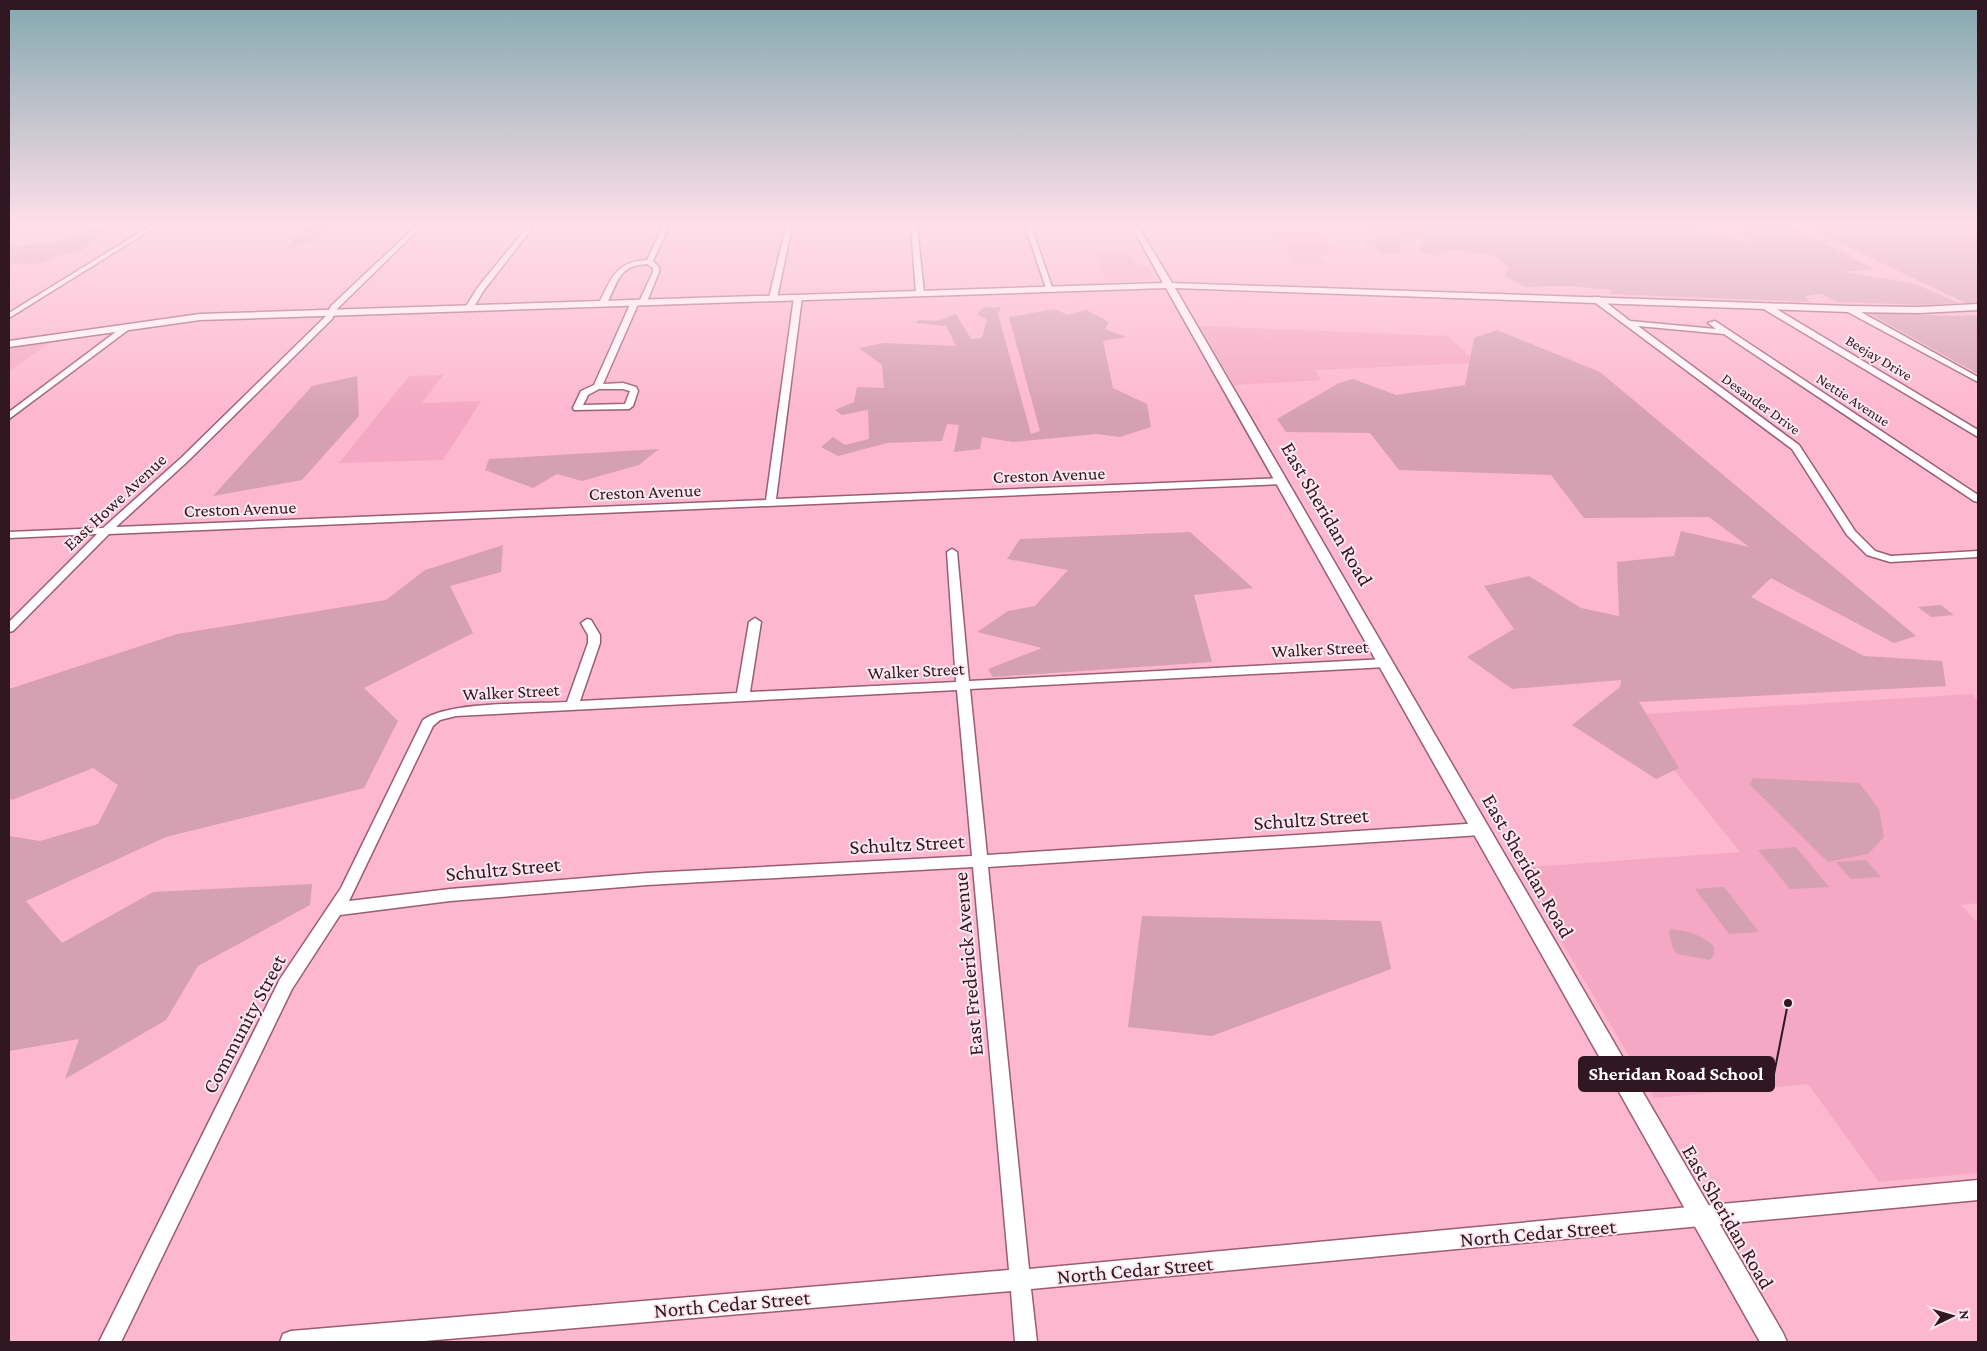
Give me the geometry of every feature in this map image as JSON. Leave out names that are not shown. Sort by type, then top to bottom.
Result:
[{"type":"street","points":[[9,316],[52,289]]},
{"type":"street","name":"East Howe Avenue","points":[[9,628],[106,531],[185,459],[330,317],[331,312],[354,289]]},
{"type":"street","points":[[469,308],[481,289]]},
{"type":"street","points":[[603,303],[610,289]]},
{"type":"street","points":[[598,387],[629,387],[634,391],[628,406],[577,408],[584,393],[598,387],[646,289]]},
{"type":"street","points":[[773,298],[775,289]]},
{"type":"street","points":[[9,344],[200,317],[1023,289]]},
{"type":"street","name":"East Sheridan Road","points":[[1171,289],[1774,1342]]},
{"type":"street","points":[[1284,289],[1849,309],[1978,308]]},
{"type":"street","points":[[771,503],[798,297]]},
{"type":"street","name":"Desander Drive","points":[[1596,300],[1796,447],[1851,533],[1865,548],[1880,558],[1978,554]]},
{"type":"street","name":"Beejay Drive","points":[[1765,306],[1978,434]]},
{"type":"street","points":[[1849,309],[1978,380]]},
{"type":"street","points":[[1628,323],[1726,333]]},
{"type":"street","name":"Nettie Avenue","points":[[1712,323],[1978,499]]},
{"type":"street","points":[[9,416],[128,327]]},
{"type":"street","name":"Creston Avenue","points":[[9,535],[1282,481]]},
{"type":"street","name":"East Frederick Avenue","points":[[952,552],[962,686],[1026,1342]]},
{"type":"street","points":[[743,698],[755,622]]},
{"type":"street","points":[[572,706],[594,643],[594,635],[587,623]]},
{"type":"street","name":"Walker Street","points":[[447,714],[1386,663]]},
{"type":"street","name":"Community Street","points":[[110,1342],[286,984],[347,892],[428,724],[436,717],[447,714]]},
{"type":"street","name":"Schultz Street","points":[[337,909],[450,895],[646,879],[980,861],[1481,829]]},
{"type":"street","name":"North Cedar Street","points":[[291,1342],[1020,1280],[1978,1190]]},
{"type":"shaded area","points":[[1603,289],[1927,289],[1958,303],[1921,305],[1838,302],[1821,294],[1806,296],[1809,302],[1608,294],[1613,290]]},
{"type":"shaded area","points":[[1936,289],[1978,289],[1978,303],[1968,304]]},
{"type":"shaded area","points":[[1001,307],[998,314],[1031,434],[1040,431],[1009,317],[1055,309],[1068,315],[1086,310],[1109,322],[1105,329],[1127,337],[1103,341],[1113,388],[1147,404],[1151,427],[1120,437],[1096,434],[1013,442],[982,437],[980,449],[954,452],[959,425],[947,424],[942,441],[887,443],[838,456],[821,447],[833,437],[845,445],[869,439],[868,410],[842,415],[835,410],[854,402],[857,387],[884,388],[882,365],[859,348],[884,343],[956,346],[946,326],[916,323],[918,320],[937,321],[956,314],[971,339],[982,338],[987,320],[977,314],[983,308]]},
{"type":"shaded area","points":[[1868,313],[1978,315],[1978,374]]},
{"type":"shaded area","points":[[1200,326],[1448,336],[1477,363],[1315,370],[1321,380],[1234,385]]},
{"type":"shaded area","points":[[1497,330],[1600,372],[1916,636],[1894,643],[1771,578],[1751,597],[1864,656],[1942,661],[1946,686],[1639,702],[1679,768],[1656,779],[1572,725],[1620,687],[1621,680],[1512,689],[1467,657],[1514,629],[1484,586],[1529,576],[1581,608],[1619,616],[1617,562],[1674,556],[1681,531],[1749,547],[1709,517],[1584,518],[1551,475],[1399,470],[1370,433],[1286,432],[1277,419],[1339,383],[1353,379],[1396,395],[1465,385],[1474,338]]},
{"type":"shaded area","points":[[51,342],[9,371],[9,348]]},
{"type":"shaded area","points":[[443,375],[422,403],[481,401],[443,460],[339,463],[409,376]]},
{"type":"shaded area","points":[[357,376],[359,416],[302,480],[213,496],[312,386]]},
{"type":"shaded area","points":[[659,449],[639,465],[582,481],[557,474],[533,488],[485,470],[489,459]]},
{"type":"shaded area","points":[[1190,532],[1253,588],[1194,595],[1212,662],[993,677],[988,669],[1042,648],[977,632],[1008,611],[1035,606],[1068,570],[1007,559],[1020,539]]},
{"type":"shaded area","points":[[503,545],[501,572],[450,586],[473,633],[364,688],[398,721],[364,788],[166,837],[26,901],[62,943],[153,892],[312,884],[310,905],[198,966],[166,1020],[65,1079],[79,1039],[9,1051],[9,836],[40,841],[98,824],[118,785],[93,768],[12,800],[9,798],[9,689],[177,634],[386,600],[425,570]]},
{"type":"shaded area","points":[[1941,605],[1954,615],[1931,617],[1918,607]]},
{"type":"shaded area","points":[[1972,694],[1978,700],[1978,903],[1961,905],[1978,923],[1978,1173],[1879,1182],[1808,1084],[1654,1098],[1518,868],[1740,852],[1630,715]]},
{"type":"shaded area","points":[[1753,778],[1859,783],[1879,809],[1884,837],[1868,854],[1828,862],[1750,785]]},
{"type":"shaded area","points":[[1796,847],[1829,887],[1790,889],[1758,850]]},
{"type":"shaded area","points":[[1866,860],[1881,877],[1851,879],[1836,862]]},
{"type":"shaded area","points":[[1724,887],[1759,932],[1729,934],[1695,889]]},
{"type":"shaded area","points":[[1142,916],[1381,921],[1391,969],[1212,1036],[1128,1027]]},
{"type":"shaded area","points":[[1670,929],[1699,936],[1714,946],[1714,955],[1710,960],[1677,954],[1669,934]]},
{"type":"place","name":"Sheridan Road School","points":[[1788,1003]]}]
